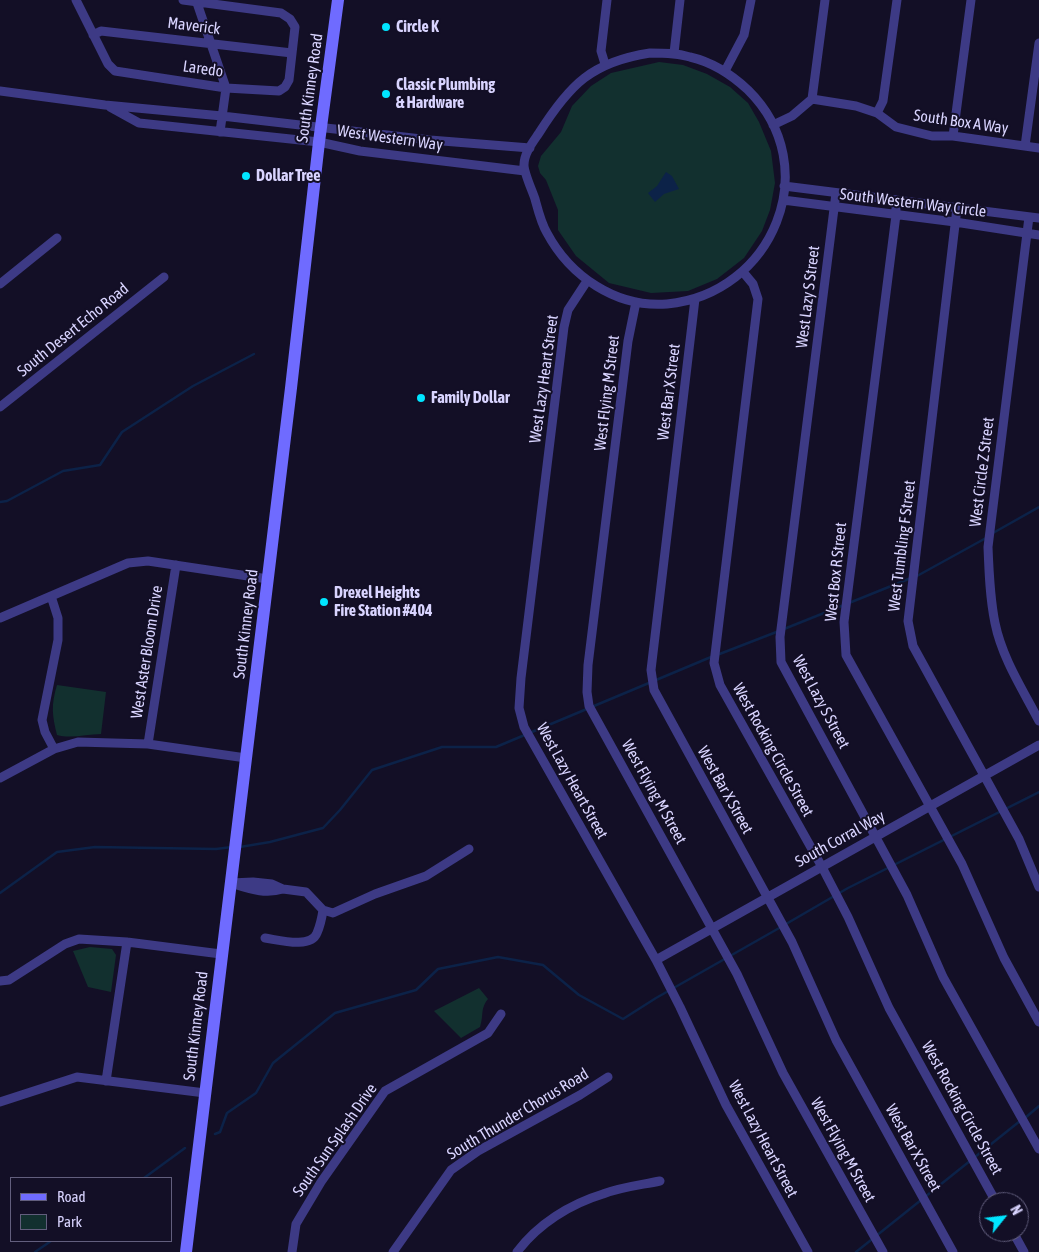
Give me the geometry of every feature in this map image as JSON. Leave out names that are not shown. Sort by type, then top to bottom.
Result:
[{"type":"main road","name":"South Kinney Road","points":[[186,1252],[319,142],[338,0]]},
{"type":"street","points":[[76,0],[93,34]]},
{"type":"street","points":[[183,0],[281,13],[290,19],[295,27],[292,53]]},
{"type":"street","points":[[605,64],[601,51],[607,0]]},
{"type":"street","points":[[674,53],[680,0]]},
{"type":"street","points":[[725,71],[744,35],[751,0]]},
{"type":"street","points":[[773,125],[792,116],[812,99],[825,0]]},
{"type":"street","points":[[877,113],[883,101],[897,0]]},
{"type":"street","points":[[953,136],[971,0]]},
{"type":"street","points":[[196,1],[226,88],[220,132]]},
{"type":"street","name":"Maverick","points":[[93,34],[101,30],[292,53]]},
{"type":"street","name":"Laredo","points":[[93,34],[108,64],[115,71],[226,88],[279,91],[285,87],[289,80],[292,53]]},
{"type":"street","points":[[1025,146],[1039,43]]},
{"type":"street","points":[[650,53],[674,53],[700,60],[725,71],[740,82],[764,109],[773,125],[782,155],[783,200],[771,235],[762,251],[743,272],[720,288],[695,299],[665,304],[636,302],[610,294],[587,281],[564,260],[546,232],[524,166],[526,154],[560,100],[588,74],[605,64],[627,56],[650,53]]},
{"type":"street","name":"West Western Way","points":[[0,90],[105,105],[222,116],[430,140],[530,148]]},
{"type":"street","name":"South Box A Way","points":[[812,99],[856,106],[877,113],[896,127],[932,136],[953,136],[1039,148]]},
{"type":"street","name":"West Western Way","points":[[105,105],[139,123],[319,142],[360,151],[526,171]]},
{"type":"street","name":"South Western Way Circle","points":[[784,186],[1039,218]]},
{"type":"street","name":"West Lazy S Street","points":[[836,193],[780,630],[781,662],[908,894],[943,977],[1039,1149]]},
{"type":"street","name":"South Western Way Circle","points":[[783,200],[955,222],[1039,235]]},
{"type":"street","name":"West Box R Street","points":[[896,200],[896,215],[844,622],[846,655],[962,864],[1004,958],[1039,1022]]},
{"type":"street","name":"West Tumbling F Street","points":[[957,208],[908,621],[913,646],[986,776],[1019,840],[1039,887]]},
{"type":"street","name":"West Circle Z Street","points":[[1029,217],[988,547],[989,583],[995,624],[1005,655],[1039,721]]},
{"type":"street","points":[[0,284],[58,238]]},
{"type":"street","name":"West Rocking Circle Street","points":[[743,272],[753,284],[758,299],[714,663],[720,685],[822,867],[848,917],[889,1008],[990,1192]]},
{"type":"street","name":"South Desert Echo Road","points":[[0,407],[164,277]]},
{"type":"street","name":"West Lazy Heart Street","points":[[587,281],[568,310],[564,327],[522,668],[519,708],[524,728],[656,960],[680,1006],[726,1105],[808,1252]]},
{"type":"street","name":"West Bar X Street","points":[[695,299],[651,670],[654,690],[792,942],[836,1040],[953,1252]]},
{"type":"street","name":"West Flying M Street","points":[[636,302],[626,351],[588,665],[587,692],[590,706],[737,974],[783,1073],[883,1252]]},
{"type":"street","points":[[0,618],[128,563],[148,561],[268,578]]},
{"type":"street","name":"West Aster Bloom Drive","points":[[148,744],[176,565]]},
{"type":"street","points":[[51,596],[58,618],[58,640],[42,720],[44,732],[54,749]]},
{"type":"street","points":[[0,778],[54,749],[78,742],[148,744],[246,758]]},
{"type":"street","name":"South Corral Way","points":[[656,960],[1039,745]]},
{"type":"street","points":[[231,883],[254,890],[274,892],[283,889],[306,892],[324,910],[333,913],[375,894],[426,876],[469,849]]},
{"type":"street","points":[[265,938],[306,943],[313,940],[317,935],[324,910]]},
{"type":"street","points":[[0,982],[9,980],[65,944],[79,939],[127,942],[221,954]]},
{"type":"street","points":[[106,1081],[127,942]]},
{"type":"street","name":"South Sun Splash Drive","points":[[292,1252],[296,1224],[321,1182],[385,1091],[488,1034],[502,1014]]},
{"type":"street","points":[[1,1100],[76,1077],[205,1093]]},
{"type":"street","name":"South Thunder Chorus Road","points":[[393,1252],[450,1170],[478,1151],[580,1095],[608,1077]]},
{"type":"street","points":[[517,1252],[524,1243],[558,1214],[603,1194],[660,1180]]},
{"type":"green space","points":[[659,62],[683,65],[707,74],[730,87],[748,103],[759,122],[771,151],[775,183],[770,210],[762,231],[744,258],[717,279],[688,291],[651,293],[609,283],[576,256],[558,230],[558,210],[538,166],[541,156],[561,132],[572,106],[591,86],[611,73]]},
{"type":"green space","points":[[57,685],[106,692],[101,734],[57,735],[53,710]]},
{"type":"green space","points":[[90,947],[112,949],[116,955],[111,992],[88,987],[73,951]]},
{"type":"green space","points":[[479,988],[488,999],[483,1009],[480,1027],[461,1038],[434,1011]]},
{"type":"water","points":[[666,172],[672,176],[679,189],[664,194],[655,202],[648,193],[657,186]]},
{"type":"waterway","points":[[0,502],[7,501],[63,471],[100,465],[122,432],[193,386],[254,354]]},
{"type":"waterway","points":[[993,533],[1039,507]]},
{"type":"waterway","points":[[917,576],[986,538]]},
{"type":"waterway","points":[[849,603],[911,578]]},
{"type":"waterway","points":[[784,629],[844,605]]},
{"type":"waterway","points":[[717,655],[779,631]]},
{"type":"waterway","points":[[240,847],[270,842],[323,828],[372,770],[442,747],[496,747],[711,657]]},
{"type":"waterway","points":[[786,924],[848,888],[1039,792]]},
{"type":"waterway","points":[[0,893],[57,852],[95,847],[216,849],[232,847]]},
{"type":"waterway","points":[[215,1134],[220,1132],[227,1113],[256,1093],[273,1063],[335,1013],[416,990],[438,969],[498,957],[543,965],[579,995],[623,1019],[656,998],[781,927]]},
{"type":"waterway","points":[[1025,1118],[1039,1106]]},
{"type":"waterway","points":[[856,1252],[1020,1121]]},
{"type":"waterway","points":[[145,1177],[185,1148]]},
{"type":"waterway","points":[[35,1252],[50,1242]]},
{"type":"place","name":"Circle K","points":[[386,27]]},
{"type":"place","name":"Classic Plumbing & Hardware","points":[[386,94]]},
{"type":"place","name":"Dollar Tree","points":[[246,176]]},
{"type":"place","name":"Family Dollar","points":[[421,398]]},
{"type":"place","name":"Drexel Heights Fire Station #404","points":[[324,602]]}]
